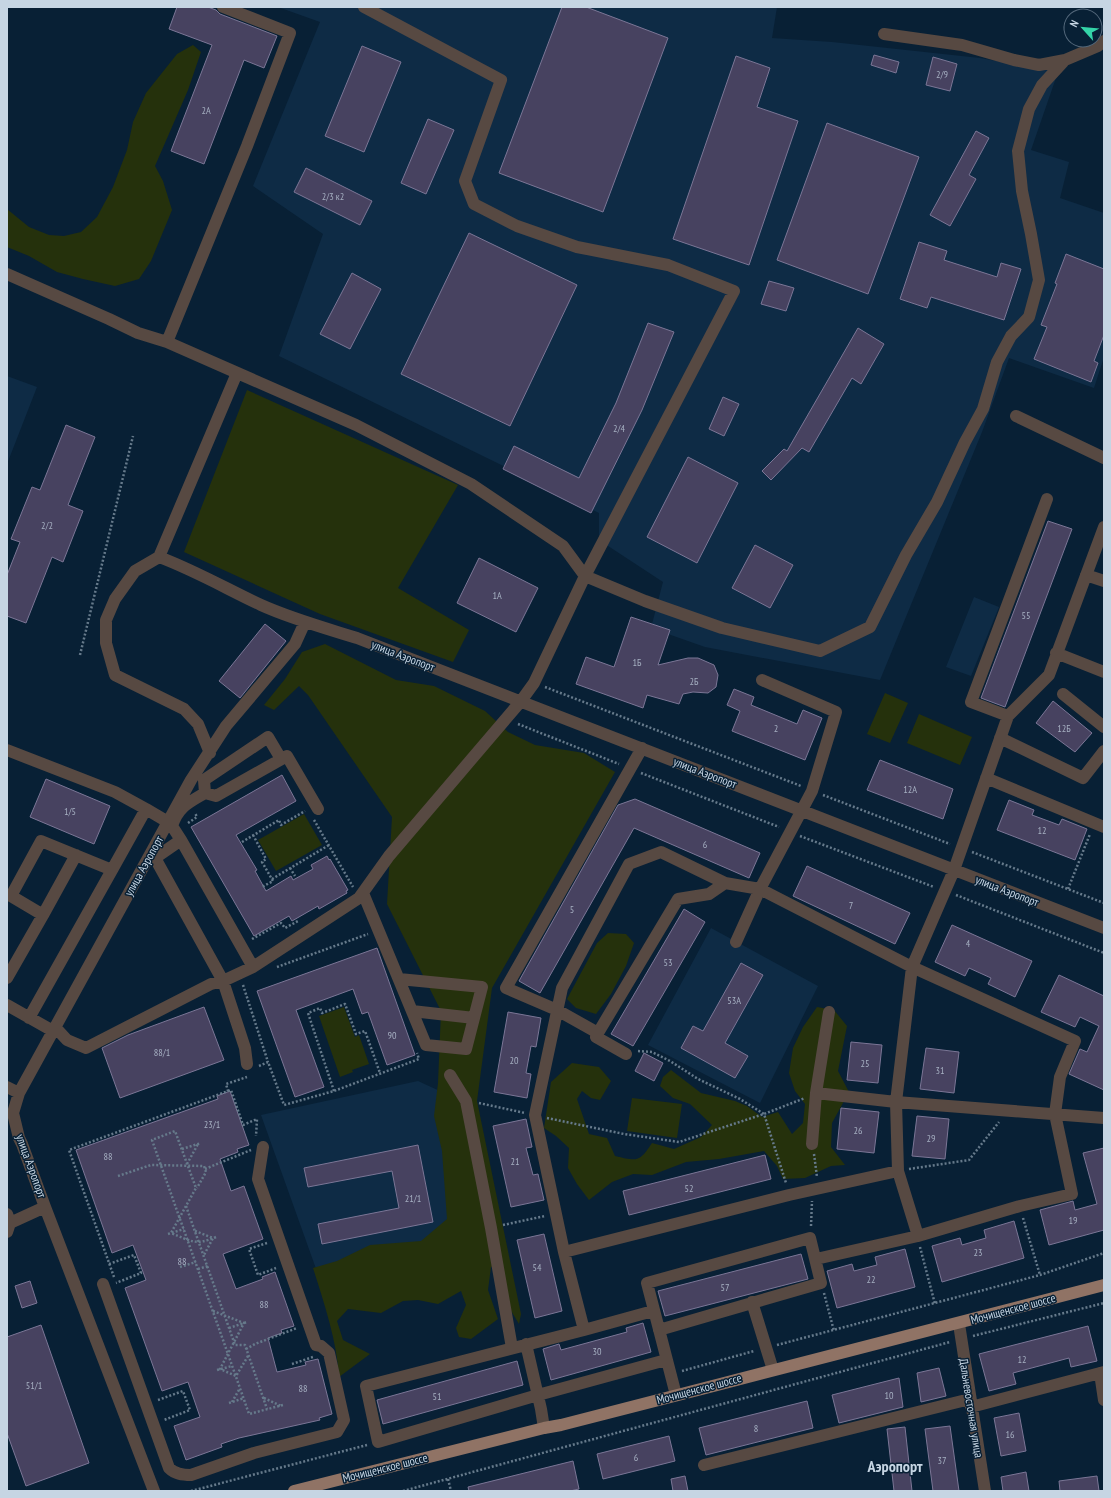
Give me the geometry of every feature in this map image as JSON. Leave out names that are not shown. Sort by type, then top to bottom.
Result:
[{"type":"main road","name":"Мочищенское шоссе","points":[[298,1490],[959,1324],[1104,1284]]},
{"type":"street","points":[[167,342],[247,146],[290,33],[223,7]]},
{"type":"street","points":[[7,1005],[29,1018],[54,1029],[67,1040],[86,1048],[211,984],[223,981],[253,967],[360,896],[389,856],[506,719],[534,683],[585,576],[734,291],[668,265],[577,247],[517,226],[474,204],[465,181],[501,80],[364,7]]},
{"type":"street","points":[[884,34],[962,45],[1014,60],[1038,65],[1065,60],[1098,46],[1104,41]]},
{"type":"street","points":[[7,274],[138,333],[167,342],[356,425],[472,484],[562,546],[585,576],[645,601],[722,628],[820,651],[870,627],[906,555],[937,502],[965,442],[983,409],[997,362],[1011,336],[1029,317],[1039,280],[1032,234],[1022,191],[1018,151],[1029,108],[1042,85],[1065,60]]},
{"type":"street","points":[[210,753],[198,724],[184,709],[115,675],[106,643],[106,620],[115,599],[135,571],[158,557],[237,373]]},
{"type":"street","points":[[1016,416],[1104,458]]},
{"type":"street","points":[[1008,716],[970,702],[1047,499]]},
{"type":"street","points":[[918,1236],[898,1171],[896,1102],[912,967],[954,870],[1008,716],[1049,675],[1104,527]]},
{"type":"street","name":"улица Аэропорт","points":[[158,557],[182,566],[262,605],[304,622],[357,638],[1104,928]]},
{"type":"street","points":[[1086,575],[1104,581]]},
{"type":"street","name":"улица Аэропорт","points":[[154,1491],[19,1138],[13,1113],[18,1093],[192,780],[226,726],[295,644],[304,622]]},
{"type":"street","points":[[1056,653],[1104,672]]},
{"type":"street","points":[[736,942],[760,889],[803,811],[812,790],[836,712],[762,680]]},
{"type":"street","points":[[1063,694],[1104,727]]},
{"type":"street","points":[[205,793],[204,780],[268,737],[281,760]]},
{"type":"street","points":[[1000,738],[1083,778],[1104,751]]},
{"type":"street","points":[[598,1033],[557,1010],[506,988],[642,748]]},
{"type":"street","points":[[7,750],[115,792],[168,822]]},
{"type":"street","points":[[253,967],[172,826],[175,816],[183,806],[205,793],[216,796],[286,756],[318,809]]},
{"type":"street","points":[[986,778],[1099,825]]},
{"type":"street","points":[[29,1018],[146,809]]},
{"type":"street","points":[[181,840],[155,858],[223,981],[251,1069]]},
{"type":"street","points":[[43,915],[11,896],[41,842],[112,870]]},
{"type":"street","points":[[584,1330],[555,1214],[535,1115],[562,988],[629,864],[661,852],[725,883],[760,889],[912,967],[1075,1040],[1060,1077],[1055,1114],[1072,1194],[1020,1206],[918,1236],[816,1259]]},
{"type":"street","points":[[7,978],[76,856]]},
{"type":"street","points":[[626,1054],[596,1037],[598,1033],[678,899],[709,894],[725,883]]},
{"type":"street","points":[[360,896],[399,979],[426,1045],[466,1049],[482,987],[399,979]]},
{"type":"street","points":[[412,1011],[474,1018]]},
{"type":"street","points":[[812,1144],[816,1093],[829,1012]]},
{"type":"street","points":[[450,1075],[466,1100],[491,1228],[512,1348]]},
{"type":"street","points":[[7,1087],[18,1093]]},
{"type":"street","points":[[816,1093],[896,1102],[1104,1118]]},
{"type":"street","points":[[103,1284],[169,1468],[173,1472],[183,1475],[191,1475],[254,1453],[337,1432],[344,1420],[329,1353],[321,1346],[316,1345],[258,1179],[258,1145]]},
{"type":"street","points":[[564,1252],[789,1195],[898,1171]]},
{"type":"street","points":[[8,1223],[45,1207]]},
{"type":"street","points":[[659,1330],[821,1283],[810,1238],[647,1282],[653,1310],[676,1395]]},
{"type":"street","points":[[752,1302],[773,1370]]},
{"type":"street","points":[[653,1310],[584,1330],[366,1386],[378,1442],[538,1395],[666,1360]]},
{"type":"street","name":"Дальневосточная улица","points":[[959,1324],[960,1340],[985,1491]]},
{"type":"street","points":[[526,1344],[544,1428]]},
{"type":"street","points":[[704,1465],[1102,1373],[1104,1400]]},
{"type":"path","points":[[80,655],[133,436]]},
{"type":"path","points":[[506,719],[791,832],[1104,953]]},
{"type":"path","points":[[186,824],[197,817],[192,809]]},
{"type":"path","points":[[242,842],[279,820],[281,825],[307,809],[360,896]]},
{"type":"path","points":[[1068,889],[1099,825]]},
{"type":"path","points":[[253,836],[266,859],[262,862],[272,879]]},
{"type":"path","points":[[262,887],[273,881],[272,879],[328,845]]},
{"type":"path","points":[[290,868],[295,876]]},
{"type":"path","points":[[246,943],[252,939],[248,932]]},
{"type":"path","points":[[270,970],[372,933]]},
{"type":"path","points":[[242,980],[268,1062],[284,1105],[334,1091],[419,1059],[417,1052]]},
{"type":"path","points":[[334,1091],[308,1012],[320,1008],[322,1013],[345,1004],[356,1034],[365,1031],[380,1074]]},
{"type":"path","points":[[626,1054],[638,1050],[652,1052],[670,1061],[698,1079],[740,1099],[764,1114],[789,1195]]},
{"type":"path","points":[[205,1169],[258,1145],[257,1120],[243,1125],[230,1090],[228,1091],[226,1084],[251,1069],[268,1062]]},
{"type":"path","points":[[118,1290],[68,1150],[228,1091]]},
{"type":"path","points":[[466,1100],[624,1134],[679,1142],[764,1114],[816,1093]]},
{"type":"path","points":[[898,1171],[970,1160],[1007,1111]]},
{"type":"path","points":[[196,1188],[175,1131],[152,1140],[249,1414],[282,1406],[263,1398]]},
{"type":"path","points":[[182,1149],[200,1144],[188,1165]]},
{"type":"path","points":[[810,1238],[816,1190],[812,1144]]},
{"type":"path","points":[[118,1176],[151,1165],[204,1166],[205,1169]]},
{"type":"path","points":[[171,1233],[206,1172],[205,1169]]},
{"type":"path","points":[[186,1206],[235,1345],[245,1345],[267,1410]]},
{"type":"path","points":[[1020,1206],[1040,1275]]},
{"type":"path","points":[[491,1228],[555,1214]]},
{"type":"path","points":[[168,1234],[184,1229]]},
{"type":"path","points":[[195,1230],[214,1237]]},
{"type":"path","points":[[171,1233],[187,1240],[199,1242],[214,1237]]},
{"type":"path","points":[[918,1236],[935,1304]]},
{"type":"path","points":[[204,1255],[214,1237]]},
{"type":"path","points":[[271,1241],[249,1249],[258,1275],[281,1267]]},
{"type":"path","points":[[670,1374],[1040,1275],[1104,1253]]},
{"type":"path","points":[[109,1264],[134,1255],[141,1273],[116,1283]]},
{"type":"path","points":[[180,1267],[196,1262]]},
{"type":"path","points":[[198,1269],[208,1266]]},
{"type":"path","points":[[821,1283],[834,1330]]},
{"type":"path","points":[[403,1491],[960,1340],[1104,1303]]},
{"type":"path","points":[[213,1311],[245,1322]]},
{"type":"path","points":[[229,1328],[245,1322]]},
{"type":"path","points":[[219,1370],[245,1322]]},
{"type":"path","points":[[246,1349],[255,1344],[302,1326]]},
{"type":"path","points":[[292,1364],[313,1357],[312,1353],[318,1354]]},
{"type":"path","points":[[236,1376],[248,1356]]},
{"type":"path","points":[[219,1370],[232,1366]]},
{"type":"path","points":[[219,1370],[236,1376]]},
{"type":"path","points":[[240,1388],[230,1402],[244,1398]]},
{"type":"path","points":[[158,1400],[183,1392],[190,1410],[164,1420]]},
{"type":"path","points":[[155,1393],[160,1407]]},
{"type":"path","points":[[162,1413],[167,1427]]},
{"type":"path","points":[[191,1491],[378,1442]]},
{"type":"path","points":[[448,1480],[451,1491]]},
{"type":"shaded area","points":[[278,7],[777,7],[772,38],[832,42],[980,58],[1058,72],[1031,150],[1069,162],[1060,198],[1104,213],[1104,357],[1094,388],[1009,358],[982,432],[880,680],[705,647],[651,628],[663,582],[599,540],[599,513],[279,356],[323,234],[253,186],[320,22]]},
{"type":"shaded area","points":[[7,376],[37,387],[7,464]]},
{"type":"shaded area","points":[[974,597],[999,607],[971,676],[946,667]]},
{"type":"shaded area","points":[[711,928],[818,986],[760,1103],[648,1045]]},
{"type":"shaded area","points":[[418,1081],[455,1098],[481,1259],[329,1305],[261,1115]]},
{"type":"green space","points":[[193,45],[201,52],[188,90],[155,166],[163,181],[172,210],[151,261],[139,279],[115,286],[83,279],[57,272],[29,256],[7,247],[7,209],[29,227],[49,235],[64,236],[81,232],[97,217],[113,187],[127,150],[133,122],[146,93],[177,54]]},
{"type":"green space","points":[[247,390],[458,485],[398,588],[469,630],[453,662],[320,614],[184,552]]},
{"type":"green space","points":[[325,644],[396,680],[434,686],[485,711],[508,732],[535,745],[584,753],[615,772],[492,988],[477,1101],[521,1314],[519,1324],[507,1304],[499,1265],[491,1267],[488,1290],[498,1319],[471,1339],[459,1337],[456,1328],[466,1305],[461,1291],[438,1304],[418,1300],[403,1301],[381,1313],[348,1309],[337,1321],[343,1340],[370,1354],[339,1377],[333,1336],[313,1268],[337,1261],[370,1245],[421,1241],[447,1219],[442,1151],[434,1116],[438,1083],[441,1011],[387,904],[392,817],[308,695],[299,686],[274,710],[264,705],[285,679],[302,652]]},
{"type":"green space","points":[[885,693],[908,703],[890,743],[867,734]]},
{"type":"green space","points":[[919,714],[972,737],[960,765],[907,743]]},
{"type":"green space","points":[[304,814],[322,845],[276,871],[258,840]]},
{"type":"green space","points":[[608,933],[626,934],[634,943],[626,966],[611,994],[596,1014],[576,1008],[567,999],[597,943]]},
{"type":"green space","points":[[344,1007],[355,1037],[359,1035],[369,1064],[352,1070],[353,1072],[340,1077],[319,1016]]},
{"type":"green space","points":[[817,1007],[834,1010],[847,1026],[838,1071],[849,1092],[832,1123],[831,1147],[845,1165],[831,1166],[805,1178],[783,1179],[777,1166],[764,1151],[719,1159],[686,1162],[652,1175],[633,1174],[612,1182],[589,1200],[577,1184],[568,1168],[569,1148],[556,1136],[544,1128],[551,1082],[572,1063],[599,1067],[611,1081],[600,1100],[591,1098],[582,1091],[577,1099],[589,1134],[607,1138],[615,1156],[628,1159],[637,1159],[644,1154],[652,1143],[674,1149],[701,1137],[712,1125],[690,1104],[673,1098],[660,1086],[663,1077],[671,1070],[701,1093],[735,1101],[747,1106],[762,1117],[778,1112],[792,1134],[803,1123],[805,1104],[795,1091],[789,1073],[793,1048],[803,1027]]},
{"type":"green space","points":[[632,1098],[682,1104],[677,1138],[627,1131]]},
{"type":"building","points":[[177,7],[208,7],[216,10],[220,14],[277,36],[264,68],[244,60],[204,164],[171,151],[212,45],[169,29]]},
{"type":"building","points":[[562,7],[586,7],[668,38],[603,212],[499,173]]},
{"type":"building","points":[[362,46],[401,62],[364,152],[325,136]]},
{"type":"building","points":[[874,55],[899,62],[896,73],[871,65]]},
{"type":"building","points":[[736,56],[770,68],[757,107],[798,121],[749,265],[673,239]]},
{"type":"building","points":[[933,57],[957,64],[950,91],[926,85]]},
{"type":"building","points":[[428,119],[454,130],[426,194],[401,183]]},
{"type":"building","points":[[827,123],[919,157],[868,294],[777,260]]},
{"type":"building","points":[[976,131],[989,138],[969,175],[976,179],[950,226],[930,215]]},
{"type":"building","points":[[306,168],[372,201],[360,225],[294,192]]},
{"type":"building","points":[[469,233],[577,285],[510,426],[401,374]]},
{"type":"building","points":[[919,242],[947,251],[944,260],[997,277],[1001,263],[1021,269],[1004,320],[931,297],[927,308],[900,299]]},
{"type":"building","points":[[1066,254],[1104,269],[1104,335],[1094,361],[1098,363],[1091,382],[1034,359],[1047,327],[1041,325],[1057,284],[1055,283]]},
{"type":"building","points":[[352,273],[381,289],[350,349],[320,334]]},
{"type":"building","points":[[769,281],[794,288],[786,311],[761,304]]},
{"type":"building","points":[[648,323],[674,332],[642,410],[591,513],[503,469],[514,446],[579,478],[616,403]]},
{"type":"building","points":[[858,328],[884,344],[861,384],[852,378],[809,452],[802,448],[771,480],[762,471],[784,449],[787,451]]},
{"type":"building","points":[[723,397],[739,404],[724,436],[709,429]]},
{"type":"building","points":[[66,425],[95,437],[68,505],[83,511],[63,562],[52,557],[26,623],[7,616],[7,575],[20,542],[11,539],[32,487],[40,490]]},
{"type":"building","points":[[688,457],[738,483],[697,563],[647,537]]},
{"type":"building","points":[[1048,521],[1072,529],[1005,707],[981,698]]},
{"type":"building","points":[[755,545],[793,565],[770,608],[732,588]]},
{"type":"building","points":[[479,558],[538,588],[516,632],[457,603]]},
{"type":"building","points":[[631,617],[670,630],[658,665],[688,658],[698,658],[714,665],[718,675],[716,687],[708,693],[693,692],[683,694],[679,704],[647,695],[643,708],[576,684],[586,657],[614,667]]},
{"type":"building","points":[[265,624],[286,641],[240,698],[219,681]]},
{"type":"building","points":[[734,689],[754,697],[751,705],[797,724],[803,710],[822,718],[805,760],[732,731],[740,711],[727,705]]},
{"type":"building","points":[[1053,701],[1092,733],[1075,752],[1036,723]]},
{"type":"building","points":[[880,760],[953,789],[943,819],[867,790]]},
{"type":"building","points":[[282,775],[296,801],[236,835],[257,870],[255,871],[266,891],[291,876],[293,880],[313,869],[311,865],[327,856],[348,890],[346,891],[347,893],[319,909],[318,906],[292,921],[289,916],[254,936],[191,827]]},
{"type":"building","points":[[46,779],[110,806],[94,844],[30,817]]},
{"type":"building","points":[[635,799],[760,853],[749,878],[634,828],[540,993],[519,981],[618,805]]},
{"type":"building","points":[[1009,800],[1034,810],[1032,815],[1059,825],[1062,819],[1087,829],[1075,860],[997,830]]},
{"type":"building","points":[[807,866],[910,913],[895,944],[793,896]]},
{"type":"building","points":[[684,909],[705,922],[633,1046],[611,1034]]},
{"type":"building","points":[[952,925],[1032,961],[1015,997],[988,984],[991,978],[969,968],[965,976],[935,962]]},
{"type":"building","points":[[377,948],[415,1055],[387,1065],[368,1012],[362,1014],[353,989],[296,1010],[324,1087],[295,1097],[257,991]]},
{"type":"building","points":[[741,963],[763,975],[725,1043],[748,1056],[735,1078],[681,1048],[693,1026],[703,1031]]},
{"type":"building","points":[[1059,975],[1104,996],[1104,1090],[1069,1074],[1080,1049],[1087,1052],[1099,1026],[1080,1017],[1075,1027],[1041,1012]]},
{"type":"building","points":[[204,1007],[224,1060],[120,1098],[102,1048],[128,1035]]},
{"type":"building","points":[[508,1012],[541,1018],[536,1047],[531,1046],[526,1073],[531,1074],[527,1098],[494,1092]]},
{"type":"building","points":[[851,1042],[882,1045],[878,1083],[847,1080]]},
{"type":"building","points":[[926,1048],[959,1052],[954,1093],[920,1089]]},
{"type":"building","points":[[644,1053],[663,1063],[654,1081],[635,1071]]},
{"type":"building","points":[[230,1091],[249,1145],[237,1149],[238,1152],[220,1159],[231,1191],[244,1186],[263,1239],[223,1254],[236,1289],[263,1279],[262,1277],[275,1272],[294,1326],[281,1330],[282,1333],[268,1338],[277,1372],[306,1365],[305,1362],[318,1359],[332,1414],[319,1418],[320,1420],[239,1438],[221,1444],[222,1447],[186,1460],[174,1426],[200,1417],[188,1382],[162,1391],[125,1288],[146,1280],[133,1245],[112,1253],[76,1150],[218,1099],[217,1096]]},
{"type":"building","points":[[841,1108],[879,1112],[874,1153],[837,1149]]},
{"type":"building","points":[[917,1116],[949,1119],[945,1159],[912,1156]]},
{"type":"building","points":[[526,1119],[532,1147],[526,1148],[533,1175],[538,1174],[544,1200],[511,1207],[493,1126]]},
{"type":"building","points":[[418,1145],[433,1222],[322,1244],[318,1224],[399,1208],[392,1171],[308,1187],[304,1168]]},
{"type":"building","points":[[1104,1148],[1104,1230],[1049,1245],[1040,1210],[1073,1201],[1075,1210],[1097,1204],[1083,1153]]},
{"type":"building","points":[[765,1155],[771,1179],[629,1215],[623,1191]]},
{"type":"building","points":[[1014,1221],[1024,1258],[942,1282],[932,1246],[960,1238],[962,1245],[986,1238],[984,1230]]},
{"type":"building","points":[[544,1234],[562,1311],[535,1318],[517,1240]]},
{"type":"building","points":[[905,1249],[915,1287],[837,1308],[827,1271],[852,1264],[854,1271],[877,1265],[875,1257]]},
{"type":"building","points":[[801,1254],[808,1279],[665,1316],[658,1291]]},
{"type":"building","points":[[30,1281],[37,1303],[22,1308],[15,1286]]},
{"type":"building","points":[[643,1323],[651,1352],[551,1380],[543,1349],[559,1344],[561,1350],[627,1332],[626,1328]]},
{"type":"building","points":[[41,1325],[89,1463],[26,1486],[7,1433],[7,1337]]},
{"type":"building","points":[[1088,1326],[1097,1361],[1071,1367],[1069,1358],[1013,1373],[1016,1384],[989,1391],[979,1354]]},
{"type":"building","points":[[517,1361],[523,1385],[383,1424],[377,1400]]},
{"type":"building","points":[[939,1368],[946,1396],[921,1402],[917,1373]]},
{"type":"building","points":[[899,1378],[903,1407],[839,1423],[832,1395]]},
{"type":"building","points":[[807,1401],[813,1428],[706,1455],[699,1428]]},
{"type":"building","points":[[1019,1413],[1026,1451],[1001,1456],[994,1418]]},
{"type":"building","points":[[950,1426],[959,1491],[933,1491],[925,1429]]},
{"type":"building","points":[[905,1427],[912,1491],[894,1491],[887,1429]]},
{"type":"building","points":[[669,1436],[675,1461],[603,1479],[597,1454]]},
{"type":"building","points":[[573,1461],[579,1489],[570,1491],[469,1491],[468,1487]]},
{"type":"building","points":[[1026,1472],[1029,1491],[1003,1491],[1001,1477]]},
{"type":"building","points":[[685,1476],[688,1491],[673,1491],[671,1479]]},
{"type":"building","points":[[1097,1476],[1099,1491],[1060,1491],[1059,1481]]},
{"type":"district","name":"Аэропорт","points":[[895,1466]]}]
